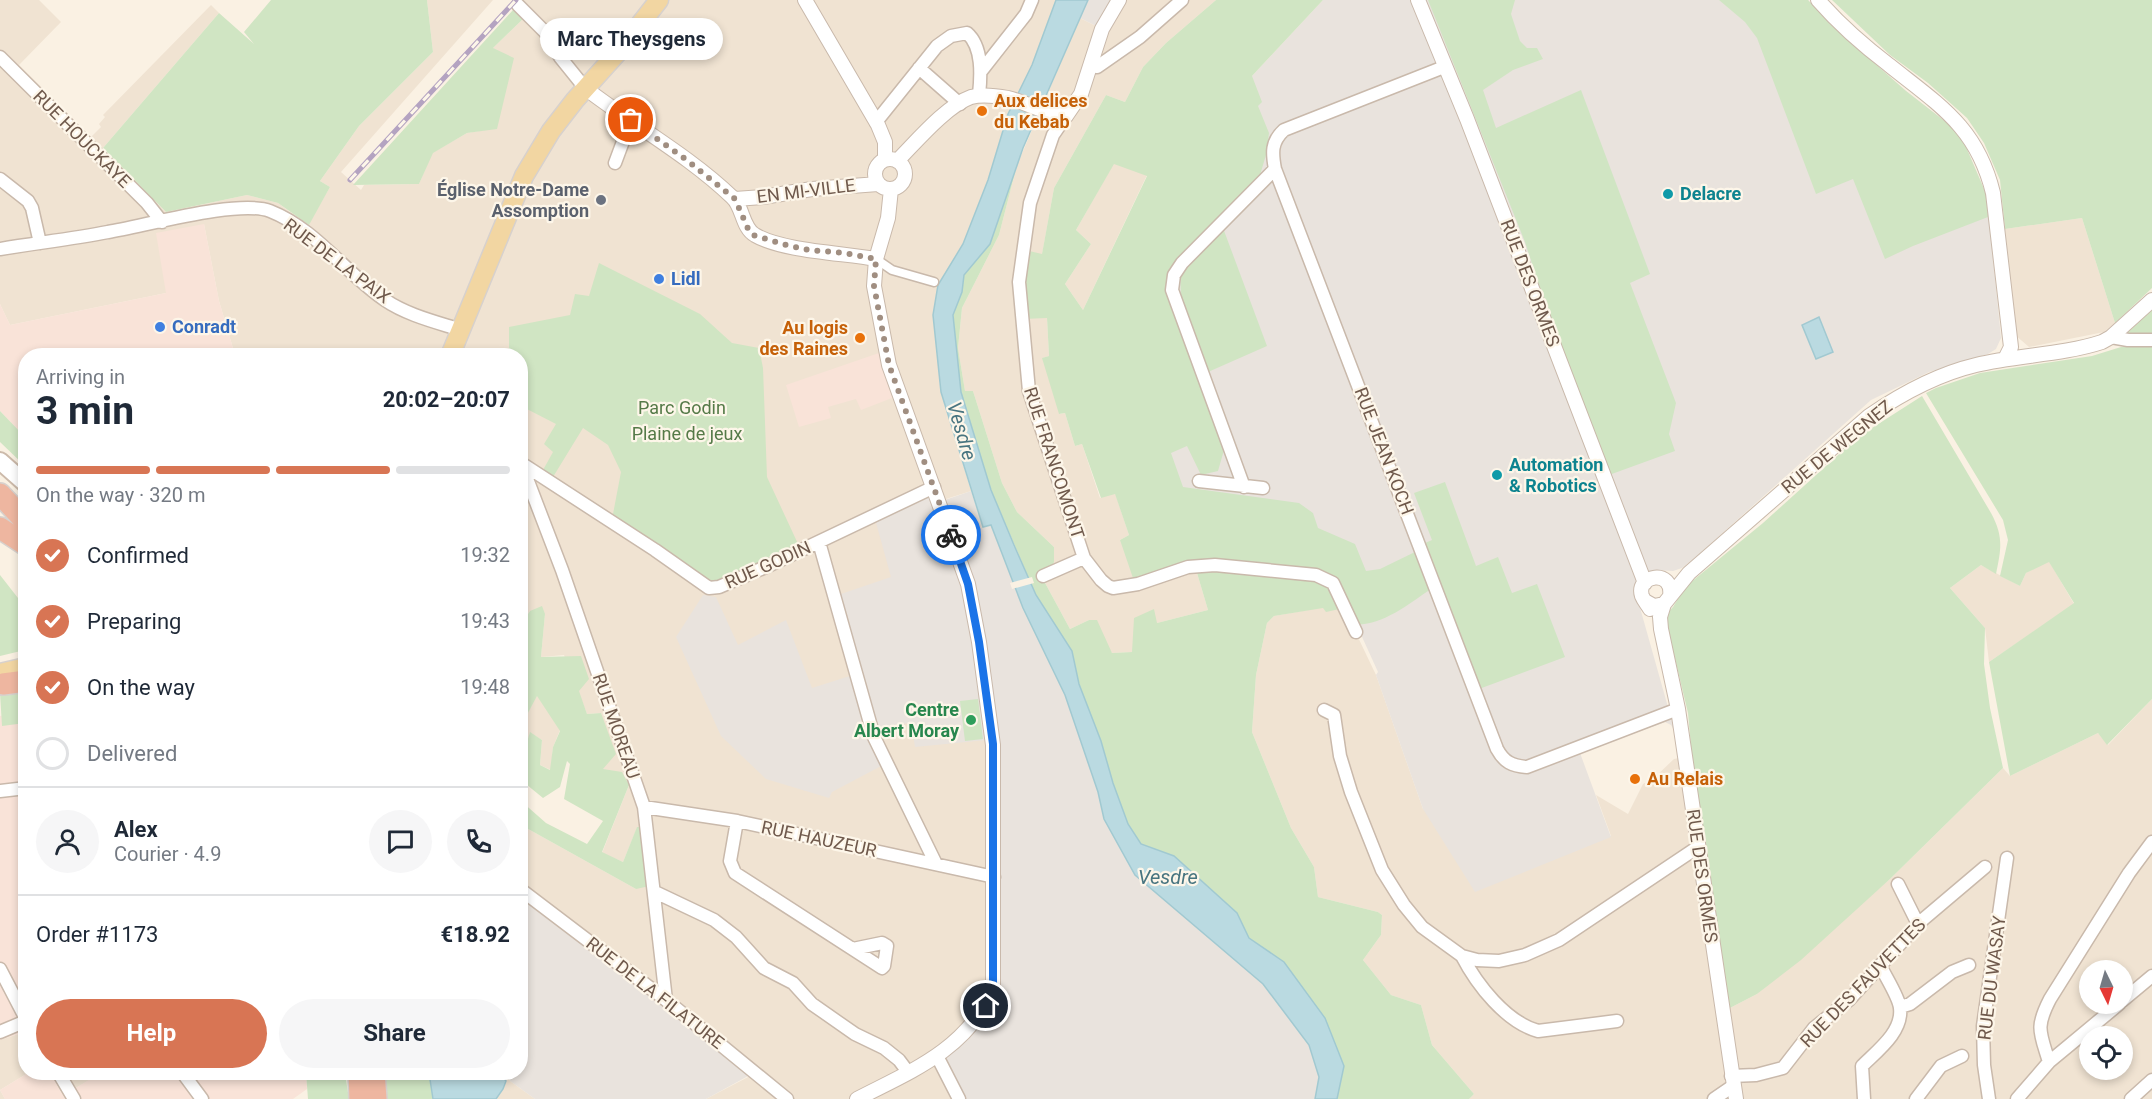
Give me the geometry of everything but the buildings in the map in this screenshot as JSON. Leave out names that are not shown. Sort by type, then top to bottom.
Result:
[{"type":"highway","points":[[0,494],[18,515]]},
{"type":"highway","points":[[0,506],[18,518]]},
{"type":"highway","points":[[0,528],[18,539]]},
{"type":"highway","points":[[1,681],[18,681]]},
{"type":"highway","points":[[363,1080],[376,1099]]},
{"type":"main road","points":[[453,348],[524,176],[551,132],[659,0]]},
{"type":"main road","points":[[0,461],[18,477]]},
{"type":"main road","points":[[1,681],[18,671]]},
{"type":"main road","points":[[1,681],[18,678]]},
{"type":"street","points":[[805,0],[876,122],[891,160],[904,168],[904,177],[900,185],[884,186]]},
{"type":"street","points":[[982,70],[1026,14],[1032,0]]},
{"type":"street","points":[[857,1099],[937,1056],[965,1034],[986,1006],[993,992],[993,744],[977,632],[964,570],[889,365],[874,286],[876,259],[888,218],[884,186],[875,178],[876,167],[891,160],[960,104],[978,95],[1008,98],[1060,115],[1075,106],[1102,29],[1119,0]]},
{"type":"street","points":[[1097,67],[1140,37],[1182,0]]},
{"type":"street","name":"RUE DES ORMES","points":[[1418,0],[1467,119],[1645,583]]},
{"type":"street","points":[[1818,0],[1868,49],[1953,117],[1977,150],[1988,172],[1993,193],[2011,347],[2005,359]]},
{"type":"street","points":[[518,4],[545,32],[565,64],[585,88]]},
{"type":"street","points":[[876,122],[937,46],[951,36],[967,33],[973,38],[982,70],[978,95]]},
{"type":"street","name":"RUE HOUCKAYE","points":[[0,57],[147,203],[162,222]]},
{"type":"street","name":"RUE JEAN KOCH","points":[[1444,67],[1284,130],[1274,144],[1275,169],[1502,758],[1514,766],[1527,767],[1678,709]]},
{"type":"street","points":[[919,68],[960,104]]},
{"type":"street","name":"EN MI-VILLE","points":[[585,88],[688,161],[735,199],[753,235],[809,250],[845,253],[876,259]]},
{"type":"street","name":"RUE FRANCOMONT","points":[[1043,576],[1084,558],[1029,391],[1019,282],[1030,204],[1060,115]]},
{"type":"street","points":[[615,163],[631,120]]},
{"type":"street","points":[[1244,487],[1172,290],[1174,275],[1182,262],[1275,169]]},
{"type":"street","points":[[0,179],[28,201],[32,208],[40,243]]},
{"type":"street","name":"EN MI-VILLE","points":[[735,199],[812,189],[884,186]]},
{"type":"street","name":"RUE DE LA PAIX","points":[[0,249],[243,208],[268,211],[295,224],[387,301],[416,315],[461,330]]},
{"type":"street","points":[[876,259],[892,270],[934,282]]},
{"type":"street","name":"RUE DE WEGNEZ","points":[[1667,600],[1689,573],[1869,416],[1921,385],[1974,365],[2093,345],[2111,338],[2152,300]]},
{"type":"street","name":"RUE DE WEGNEZ","points":[[2111,338],[2152,340]]},
{"type":"street","name":"RUE GODIN","points":[[528,468],[709,588],[719,587],[934,487]]},
{"type":"street","name":"RUE MOREAU","points":[[528,481],[562,570],[644,807],[666,1000]]},
{"type":"street","points":[[1199,481],[1263,488]]},
{"type":"street","points":[[819,542],[874,737],[936,864]]},
{"type":"street","points":[[1084,558],[1101,580],[1113,588],[1138,584],[1188,567],[1276,570],[1316,575],[1333,583],[1356,632]]},
{"type":"street","points":[[1639,566],[1661,578],[1670,586],[1667,600],[1654,606],[1645,601],[1642,592],[1645,583],[1651,578],[1661,578]]},
{"type":"street","name":"RUE DE WEGNEZ","points":[[1661,578],[1689,573]]},
{"type":"street","name":"RUE DES ORMES","points":[[1667,600],[1660,617],[1665,654],[1678,709],[1733,1087]]},
{"type":"street","name":"RUE DES ORMES","points":[[1645,601],[1665,654]]},
{"type":"street","points":[[1324,710],[1334,715],[1340,756],[1351,792],[1382,870],[1404,905],[1422,927],[1462,956],[1477,960],[1499,961],[1525,955],[1559,940],[1698,847]]},
{"type":"street","points":[[0,791],[18,789]]},
{"type":"street","name":"RUE HAUZEUR","points":[[644,807],[737,821],[994,877]]},
{"type":"street","points":[[737,821],[730,861],[735,873],[853,950]]},
{"type":"street","points":[[2049,1062],[2040,1032],[2040,1017],[2129,873],[2152,842]]},
{"type":"street","name":"RUE DU WASAY","points":[[1989,1099],[1984,1065],[1983,1026],[2007,858]]},
{"type":"street","name":"RUE DES FAUVETTES","points":[[1733,1087],[1756,1075],[1783,1068],[1814,1028],[1849,1000],[1918,924],[1985,867]]},
{"type":"street","points":[[1898,884],[1918,924]]},
{"type":"street","points":[[654,892],[714,920],[736,938],[764,968],[793,983],[812,1004],[855,1034],[884,1048],[908,1072]]},
{"type":"street","name":"RUE DE LA FILATURE","points":[[528,895],[666,1000],[788,1099]]},
{"type":"street","points":[[1462,956],[1476,982],[1515,1020],[1528,1029],[1538,1031],[1617,1021]]},
{"type":"street","points":[[1864,1099],[1862,1066],[1893,1034],[1899,1022],[1900,1006],[1880,965]]},
{"type":"street","points":[[1900,1006],[1910,1004],[1952,972],[1969,965]]},
{"type":"street","points":[[0,969],[18,1004]]},
{"type":"street","points":[[2133,992],[2152,976]]},
{"type":"street","points":[[2017,1099],[2049,1062],[2107,1014]]},
{"type":"street","points":[[0,1032],[18,1024]]},
{"type":"street","points":[[937,1056],[960,1099]]},
{"type":"street","points":[[1916,1099],[1941,1066],[1962,1056]]},
{"type":"street","points":[[63,1080],[74,1099]]},
{"type":"street","points":[[188,1080],[202,1099]]},
{"type":"street","points":[[2131,1099],[2152,1080]]},
{"type":"street","points":[[1714,1099],[1733,1087]]},
{"type":"shaded area","points":[[0,0],[39,0],[61,22],[19,65],[91,137],[101,127],[99,124],[105,117],[103,115],[211,5],[219,13],[103,148],[166,212],[247,195],[278,203],[308,225],[330,187],[320,181],[359,126],[433,52],[427,0],[493,0],[341,172],[361,190],[364,185],[419,184],[432,153],[467,133],[497,128],[493,48],[524,18],[513,10],[521,0],[1056,0],[1032,65],[1008,114],[988,180],[963,244],[938,285],[941,392],[971,491],[946,499],[969,568],[996,738],[998,990],[944,1057],[966,1099],[706,1099],[750,1076],[528,900],[528,829],[636,889],[637,828],[623,862],[602,853],[629,785],[603,770],[601,713],[587,714],[564,655],[541,657],[545,614],[530,611],[528,614],[528,348],[233,348],[219,301],[204,224],[166,293],[10,325],[0,304]]},
{"type":"shaded area","points":[[1088,0],[1117,0],[1100,28],[1080,18]]},
{"type":"shaded area","points":[[1117,0],[1216,0],[1166,43],[1143,67],[1125,102],[1106,95],[1054,188],[1042,255],[1026,251],[1047,318],[1049,356],[1043,358],[1060,414],[1065,413],[1075,446],[1082,444],[1100,498],[1115,493],[1129,535],[1120,540],[1180,572],[1197,573],[1208,610],[1157,623],[1132,652],[1112,653],[1089,620],[1070,629],[1044,581],[1054,547],[1017,512],[1002,483],[973,391],[965,391],[958,348],[962,308],[999,235],[1017,165],[1080,18],[1100,28]]},
{"type":"shaded area","points":[[1323,0],[1808,0],[1830,24],[1906,91],[1960,133],[1987,196],[2001,338],[1996,349],[1988,354],[1929,372],[1871,400],[1682,568],[1673,571],[1657,570],[1636,583],[1637,597],[1675,732],[1671,725],[1665,722],[1580,753],[1611,837],[1475,892],[1423,809],[1376,675],[1378,672],[1338,584],[1164,512],[1147,175],[1252,76]]},
{"type":"shaded area","points":[[1114,163],[1147,175],[1083,310],[1065,284],[1091,244],[1076,230]]},
{"type":"shaded area","points":[[2082,218],[2115,323],[2104,332],[2029,347],[2014,334],[2005,229]]},
{"type":"shaded area","points":[[204,224],[219,301],[233,348],[18,348],[18,430],[0,411],[0,304],[10,325],[166,293],[156,233]]},
{"type":"shaded area","points":[[879,353],[892,398],[861,410],[856,399],[828,407],[831,418],[799,427],[786,385]]},
{"type":"shaded area","points":[[971,491],[983,527],[991,525],[1023,608],[1065,695],[1098,792],[1104,819],[1135,875],[1263,984],[1309,1045],[1319,1077],[1315,1099],[966,1099],[944,1057],[998,990],[996,738],[969,568],[945,500]]},
{"type":"shaded area","points":[[932,493],[962,581],[976,645],[987,740],[915,747],[911,723],[876,727],[838,595],[891,577],[875,519]]},
{"type":"shaded area","points":[[2049,561],[2074,604],[1989,662],[1985,628],[1950,588],[1981,565],[2020,586],[2026,573]]},
{"type":"shaded area","points":[[703,595],[716,597],[738,645],[786,620],[812,688],[853,675],[883,765],[832,792],[829,798],[766,779],[721,736],[676,637]]},
{"type":"shaded area","points":[[1324,607],[1344,608],[1376,675],[1423,809],[1611,836],[1596,795],[1628,814],[1643,784],[1654,778],[1674,759],[1679,758],[1731,1099],[1469,1099],[1474,1094],[1432,1045],[1421,1005],[1391,995],[1363,960],[1381,935],[1382,915],[1378,912],[1318,897],[1314,867],[1291,828],[1252,732],[1256,675],[1267,623],[1274,616]]},
{"type":"shaded area","points":[[537,695],[560,730],[553,747],[551,770],[540,765],[542,740],[530,733],[528,740],[528,712]]},
{"type":"shaded area","points":[[2152,699],[2152,1099],[1740,1099],[1726,1010],[1757,994],[1890,879],[2003,768],[2010,776],[2098,733],[2108,745]]},
{"type":"shaded area","points":[[18,714],[18,1034],[0,1040],[0,716]]},
{"type":"shaded area","points":[[528,899],[750,1075],[706,1099],[535,1099],[510,1081],[528,1080]]},
{"type":"shaded area","points":[[18,1034],[18,1079],[0,1090],[0,1040]]},
{"type":"shaded area","points":[[18,1079],[54,1080],[65,1099],[5,1099],[0,1090]]},
{"type":"shaded area","points":[[54,1080],[90,1080],[74,1089],[69,1099],[65,1099]]},
{"type":"shaded area","points":[[89,1080],[306,1080],[307,1089],[293,1099],[69,1099],[74,1089]]},
{"type":"shaded area","points":[[510,1080],[535,1099],[496,1099],[506,1081]]},
{"type":"green space","points":[[271,0],[427,0],[433,52],[359,126],[320,181],[330,187],[309,225],[278,203],[247,195],[166,212],[103,148],[219,13],[254,44],[244,32]]},
{"type":"green space","points":[[1216,0],[1323,0],[1252,76],[1262,102],[1258,106],[1269,133],[1260,175],[1169,269],[1168,294],[1224,450],[1218,471],[1201,475],[1187,446],[1171,453],[1183,487],[1299,503],[1313,513],[1318,528],[1355,544],[1366,571],[1380,569],[1417,551],[1431,589],[1395,613],[1376,621],[1355,625],[1338,584],[1204,562],[1134,581],[1120,540],[1129,535],[1115,494],[1101,498],[1082,444],[1075,446],[1065,413],[1059,414],[1042,358],[1049,356],[1047,318],[1023,319],[1025,250],[1042,254],[1054,188],[1106,95],[1125,102],[1143,67],[1166,43]],"holes":[[[1114,164],[1147,176],[1083,310],[1065,284],[1091,244],[1076,230]]]},
{"type":"green space","points":[[1428,0],[1515,0],[1511,14],[1520,41],[1527,48],[1537,48],[1543,59],[1513,70],[1483,90],[1496,128],[1581,90],[1650,274],[1630,283],[1676,403],[1669,434],[1675,451],[1609,475],[1551,323],[1525,242]]},
{"type":"green space","points":[[1719,0],[1808,0],[1830,24],[1906,91],[1960,133],[1987,196],[1988,217],[1885,259],[1853,179],[1816,194],[1757,38],[1745,22]]},
{"type":"green space","points":[[1832,0],[2152,0],[2152,288],[2115,323],[2082,218],[2005,229],[2000,180],[1984,143],[1967,118],[1928,83],[1890,55]]},
{"type":"green space","points":[[513,10],[524,18],[493,48],[514,58],[497,129],[467,133],[433,153],[419,184],[353,185]]},
{"type":"green space","points":[[1017,165],[999,235],[962,308],[958,348],[965,391],[973,391],[1002,483],[1017,512],[1054,547],[1054,562],[1044,581],[1070,629],[1089,620],[1097,620],[1112,653],[1132,652],[1134,618],[1154,609],[1157,623],[1208,610],[1197,573],[1207,566],[1290,573],[1331,584],[1344,608],[1326,612],[1323,608],[1274,616],[1267,623],[1256,675],[1252,732],[1291,828],[1314,867],[1318,897],[1378,912],[1382,915],[1381,935],[1363,960],[1391,995],[1421,1005],[1432,1045],[1474,1094],[1469,1099],[1337,1099],[1344,1065],[1284,962],[1249,938],[1237,913],[1174,856],[1141,844],[1128,824],[1101,741],[1079,684],[1072,651],[1036,595],[991,490],[961,392],[953,315],[964,275],[990,243]]},
{"type":"green space","points":[[1223,228],[1267,346],[1208,372],[1187,318],[1183,303],[1181,275],[1194,255]]},
{"type":"green space","name":"Parc Godin","points":[[599,263],[700,314],[732,343],[759,348],[763,368],[767,477],[799,546],[719,582],[706,580],[613,514],[621,472],[608,445],[583,428],[553,477],[543,470],[553,452],[544,444],[556,424],[528,410],[528,348],[509,348],[509,327],[570,315],[575,294],[589,296]]},
{"type":"green space","points":[[2152,310],[2152,334],[2126,334]]},
{"type":"green space","points":[[2152,346],[2152,699],[2107,745],[2098,733],[2010,776],[1989,662],[2074,603],[2049,562],[2026,573],[2020,586],[2000,576],[2008,540],[2003,520],[1926,393],[1980,373],[2092,356],[2121,347]]},
{"type":"green space","points":[[1922,396],[1991,513],[2000,536],[1996,574],[1981,565],[1950,588],[1985,628],[1984,664],[1990,708],[2003,768],[1890,879],[1801,960],[1757,994],[1726,1010],[1694,780],[1688,713],[1666,614],[1685,587],[1763,523],[1858,437]]},
{"type":"green space","points":[[0,411],[18,430],[18,459],[0,442]]},
{"type":"green space","points":[[1445,482],[1476,566],[1498,557],[1512,593],[1537,584],[1565,657],[1479,689],[1425,543],[1432,540],[1414,493]]},
{"type":"green space","points":[[0,575],[18,598],[18,652],[0,656]]},
{"type":"green space","points":[[542,606],[545,614],[541,657],[581,656],[589,679],[579,691],[587,714],[601,713],[616,754],[603,769],[622,772],[629,785],[602,852],[623,862],[637,827],[646,827],[654,885],[636,889],[528,829],[528,807],[546,823],[587,844],[603,821],[564,799],[570,764],[567,761],[560,787],[543,798],[528,786],[530,732],[542,740],[540,765],[550,770],[553,747],[560,731],[537,696],[528,713],[528,614]]},
{"type":"green space","points":[[18,688],[18,724],[2,726],[0,693]]},
{"type":"green space","name":"Centre Albert Moray","points":[[978,699],[983,739],[965,741],[960,701]]},
{"type":"green space","points":[[307,1080],[346,1080],[349,1099],[308,1099]]},
{"type":"green space","points":[[386,1080],[430,1080],[433,1099],[387,1099]]},
{"type":"water","name":"Vesdre","points":[[1056,0],[1088,0],[1023,148],[990,244],[964,275],[962,292],[953,315],[961,392],[991,490],[1014,545],[1036,595],[1072,651],[1079,684],[1101,741],[1128,824],[1141,844],[1174,856],[1237,913],[1249,938],[1284,962],[1325,1018],[1344,1066],[1337,1099],[1315,1099],[1319,1077],[1309,1045],[1263,984],[1135,875],[1104,819],[1098,792],[1065,695],[1023,608],[991,525],[983,527],[941,392],[933,315],[938,285],[963,244],[988,180],[1008,114],[1032,65]]},
{"type":"water","points":[[1819,317],[1833,352],[1816,359],[1802,325]]},
{"type":"water","points":[[430,1080],[506,1081],[496,1099],[433,1099]]},
{"type":"pier","points":[[1032,577],[1034,583],[1012,589],[1010,583]]},
{"type":"railway","points":[[350,180],[516,0]]},
{"type":"way so far","points":[[631,120],[688,161],[735,199],[753,235],[809,250],[845,253],[876,259],[873,275],[874,286],[889,365],[951,535]]},
{"type":"place","name":"Aux delices du Kebab","points":[[982,111]]},
{"type":"place","name":"Marc Theysgens","points":[[631,120]]},
{"type":"place","name":"Delacre","points":[[1668,194]]},
{"type":"place","name":"Église Notre-Dame Assomption","points":[[601,200]]},
{"type":"place","name":"Lidl","points":[[659,279]]},
{"type":"place","name":"Conradt","points":[[160,327]]},
{"type":"place","name":"Au logis des Raines","points":[[860,338]]},
{"type":"place","name":"Automation & Robotics","points":[[1497,475]]},
{"type":"place","name":"Centre Albert Moray","points":[[971,720]]},
{"type":"place","name":"Au Relais","points":[[1635,779]]},
{"type":"route","points":[[951,535],[968,584],[979,642],[993,744],[993,992],[986,1006]]},
{"type":"park label","name":"Plaine de jeux","points":[[687,434]]}]
